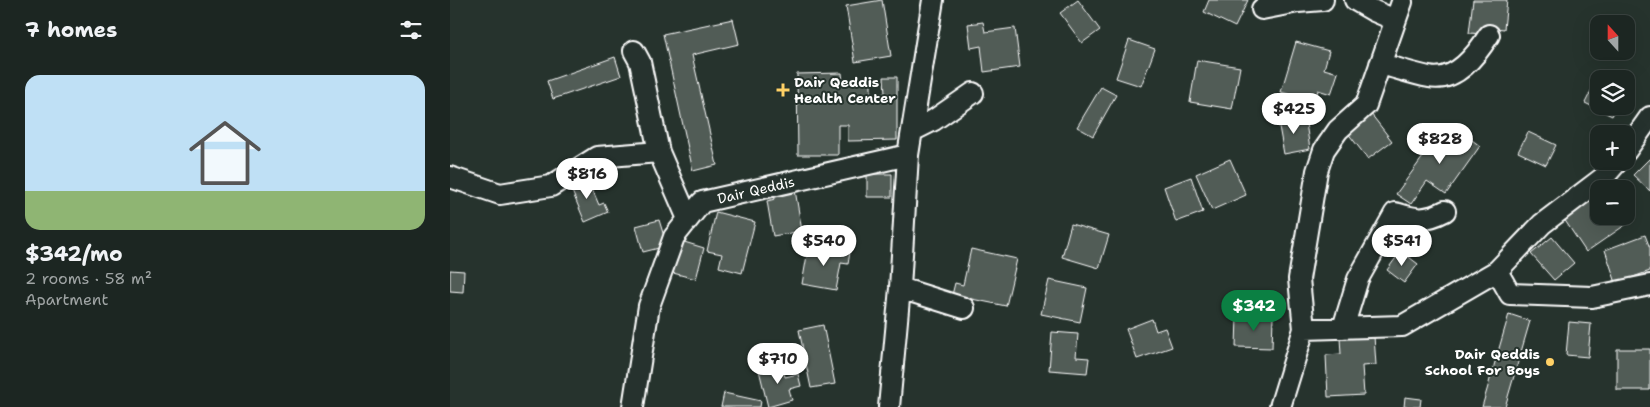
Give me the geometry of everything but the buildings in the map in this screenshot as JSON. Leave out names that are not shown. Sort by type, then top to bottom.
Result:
[{"type":"street","points":[[889,407],[900,288],[908,155],[933,0]]},
{"type":"street","points":[[1262,9],[1298,2],[1323,0]]},
{"type":"street","points":[[1280,407],[1304,330],[1299,279],[1317,171],[1324,150],[1338,130],[1366,105],[1399,11],[1374,11],[1355,0]]},
{"type":"street","points":[[1380,64],[1430,78],[1450,75],[1476,54],[1489,35]]},
{"type":"street","points":[[634,51],[640,62],[659,152],[688,219]]},
{"type":"street","points":[[912,131],[934,120],[973,93]]},
{"type":"street","points":[[1635,138],[1650,117]]},
{"type":"street","points":[[450,177],[500,194],[551,186],[597,157],[659,152]]},
{"type":"street","name":"Dair Qeddis","points":[[633,407],[649,306],[674,237],[702,202],[908,155]]},
{"type":"street","points":[[1304,330],[1402,326],[1497,270],[1542,224],[1604,178],[1611,170]]},
{"type":"street","points":[[1343,328],[1358,279],[1395,213],[1416,219],[1431,218],[1445,212]]},
{"type":"street","points":[[1497,270],[1510,294],[1592,296],[1650,285]]},
{"type":"street","points":[[900,288],[964,308]]},
{"type":"place","name":"Dair Qeddis Health Center","points":[[783,90]]},
{"type":"place","name":"Dair Qeddis School For Boys","points":[[1550,362]]}]
